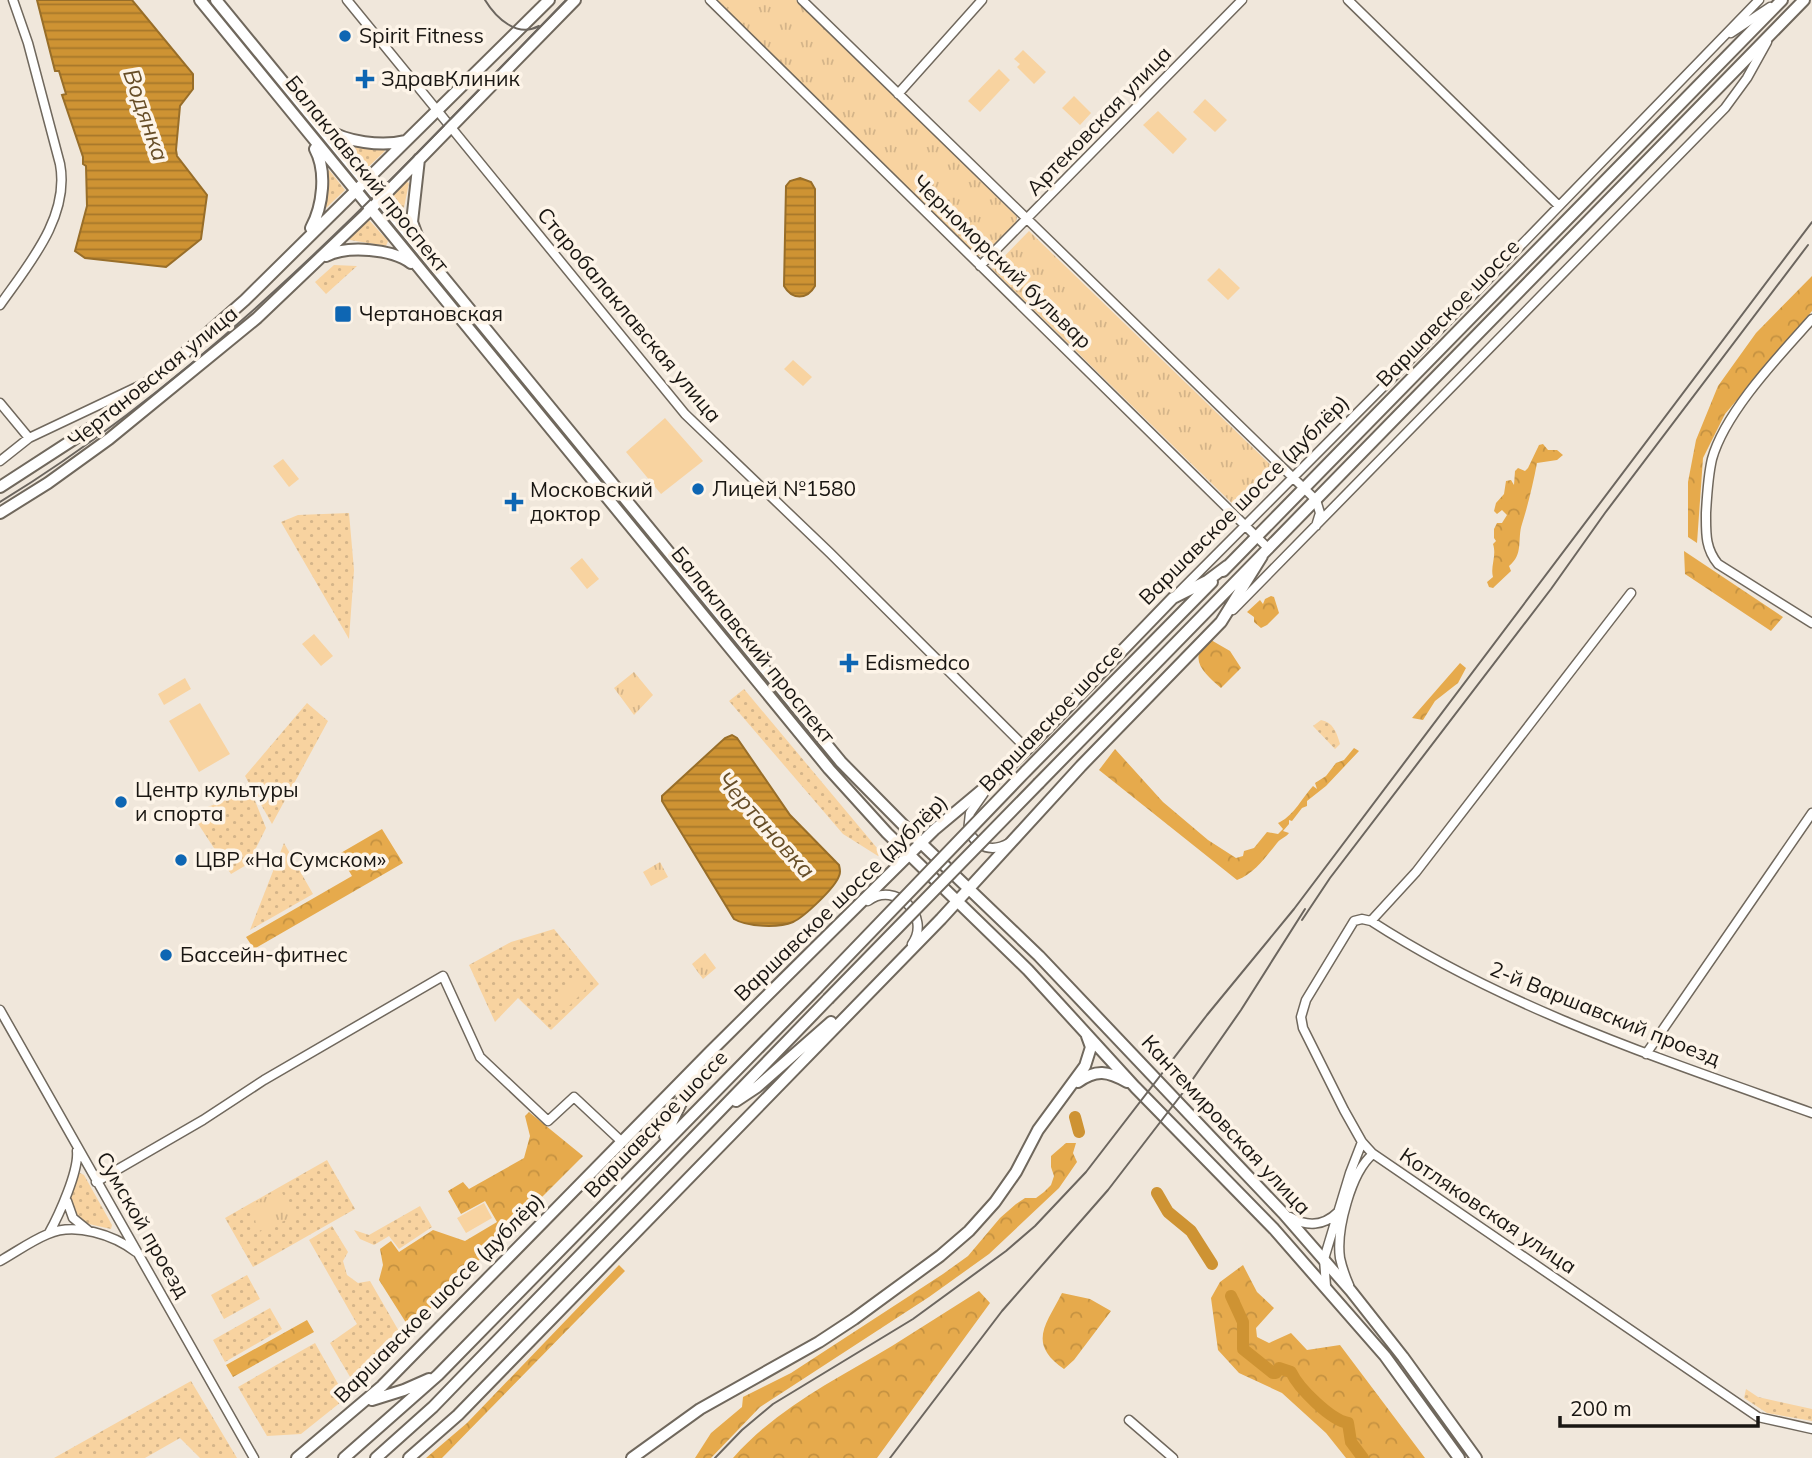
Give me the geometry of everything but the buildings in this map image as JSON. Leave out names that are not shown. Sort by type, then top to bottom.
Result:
[{"type":"main road","name":"Балаклавский проспект","points":[[200,0],[356,191],[374,202],[415,243],[841,762],[921,843]]},
{"type":"main road","name":"Балаклавский проспект","points":[[216,0],[365,182],[374,202],[404,250],[829,769],[909,855]]},
{"type":"main road","points":[[303,240],[550,0]]},
{"type":"main road","name":"Чертановская улица","points":[[0,513],[76,464],[169,392],[257,318],[321,258],[575,0]]},
{"type":"main road","name":"Варшавское шоссе","points":[[344,1458],[438,1375],[1781,0]]},
{"type":"main road","name":"Варшавское шоссе","points":[[376,1458],[433,1407],[1804,0]]},
{"type":"main road","points":[[307,111],[325,128],[339,136],[381,143],[408,140]]},
{"type":"main road","points":[[303,240],[320,208],[321,164],[304,128]]},
{"type":"main road","points":[[419,159],[412,222],[415,235],[430,262]]},
{"type":"main road","name":"Чертановская улица","points":[[0,487],[80,436],[153,379],[245,300],[303,240]]},
{"type":"main road","points":[[321,258],[335,251],[351,248],[394,255],[421,270]]},
{"type":"main road","points":[[409,1458],[458,1415],[970,889],[1089,757],[1221,622],[1265,552]]},
{"type":"main road","points":[[1173,598],[1227,566]]},
{"type":"main road","name":"Варшавское шоссе (дублёр)","points":[[296,1458],[364,1403],[710,1052],[938,826],[1027,749],[1173,598]]},
{"type":"main road","name":"Кантемировская улица","points":[[921,843],[1116,1035],[1283,1213],[1403,1356],[1476,1458]]},
{"type":"main road","name":"Кантемировская улица","points":[[909,855],[996,937],[1326,1286],[1385,1356],[1459,1458]]},
{"type":"main road","points":[[996,937],[993,932],[995,926],[999,923],[1007,925]]},
{"type":"main road","points":[[716,1115],[757,1087],[882,980]]},
{"type":"main road","points":[[632,1458],[700,1409],[820,1342],[960,1240],[995,1202],[1016,1172],[1038,1130],[1085,1066],[1090,1053],[1089,1042],[1080,1026]]},
{"type":"main road","points":[[654,1153],[671,1125],[692,1078],[710,1052]]},
{"type":"main road","points":[[1070,1087],[1099,1071],[1111,1073],[1135,1087]]},
{"type":"main road","points":[[364,1403],[438,1375]]},
{"type":"street","points":[[0,305],[45,237],[59,205],[62,184],[60,164],[13,0]]},
{"type":"street","name":"Старобалаклавская улица","points":[[347,0],[685,414],[830,553],[1027,749]]},
{"type":"street","name":"Черноморский бульвар","points":[[710,0],[1246,526],[1256,536],[1265,552]]},
{"type":"street","points":[[802,0],[1316,500],[1320,513],[1315,528]]},
{"type":"street","points":[[898,94],[982,0]]},
{"type":"street","name":"Артековская улица","points":[[980,266],[1242,0]]},
{"type":"street","points":[[1348,0],[1559,206]]},
{"type":"street","name":"Варшавское шоссе (дублёр)","points":[[1173,598],[1294,478],[1759,0]]},
{"type":"street","points":[[1718,42],[1781,0]]},
{"type":"street","points":[[1221,622],[1725,108],[1747,78],[1770,34]]},
{"type":"street","points":[[246,57],[254,56],[255,47]]},
{"type":"street","points":[[404,250],[406,241],[415,243]]},
{"type":"street","points":[[1812,319],[1738,408],[1723,432],[1712,459],[1706,495],[1706,537],[1709,553],[1718,564],[1812,623]]},
{"type":"street","points":[[0,461],[29,438],[153,379]]},
{"type":"street","points":[[0,403],[29,438]]},
{"type":"street","points":[[605,496],[614,499],[617,495],[616,488]]},
{"type":"street","points":[[1371,921],[1416,872],[1631,593]]},
{"type":"street","points":[[711,624],[712,615],[722,617]]},
{"type":"street","points":[[995,779],[970,813],[968,831],[976,842],[985,848],[1000,848],[1013,841]]},
{"type":"street","points":[[873,817],[877,820],[883,819],[886,814],[885,807]]},
{"type":"street","points":[[1646,1054],[1812,813]]},
{"type":"street","points":[[849,915],[879,895],[891,895],[908,904],[915,914],[917,933],[898,963]]},
{"type":"street","name":"2-й Варшавский проезд","points":[[1354,920],[1371,921],[1512,999],[1646,1054],[1812,1113]]},
{"type":"street","name":"Котляковская улица","points":[[1354,920],[1306,1000],[1301,1017],[1303,1028],[1362,1142],[1373,1154],[1758,1417],[1812,1429]]},
{"type":"street","points":[[96,1182],[443,976],[480,1057],[548,1121],[574,1097],[621,1141]]},
{"type":"street","name":"Сумской проезд","points":[[0,1010],[254,1458]]},
{"type":"street","points":[[1326,1286],[1324,1259],[1362,1142]]},
{"type":"street","points":[[49,1233],[62,1211],[78,1156],[77,1146]]},
{"type":"street","points":[[1351,1291],[1340,1257],[1341,1228],[1357,1174],[1373,1154]]},
{"type":"street","points":[[71,1177],[79,1168],[91,1172]]},
{"type":"street","points":[[66,1195],[73,1219],[89,1231]]},
{"type":"street","points":[[1283,1213],[1302,1223],[1311,1224],[1329,1220],[1340,1209]]},
{"type":"street","points":[[104,1236],[118,1235],[121,1224]]},
{"type":"street","points":[[0,1261],[49,1233],[66,1230],[89,1231],[104,1236],[122,1243],[141,1256]]},
{"type":"street","points":[[1129,1420],[1173,1458]]},
{"type":"green space","points":[[713,0],[796,0],[1017,217],[1016,222],[983,255],[975,257]]},
{"type":"green space","points":[[1023,50],[1046,72],[1034,84],[1017,67],[1020,64],[1014,59]]},
{"type":"green space","points":[[999,69],[1010,80],[980,112],[968,101]]},
{"type":"green space","points":[[1074,96],[1091,113],[1080,125],[1062,108]]},
{"type":"green space","points":[[1205,99],[1227,120],[1215,132],[1193,112]]},
{"type":"green space","points":[[1158,111],[1187,139],[1173,154],[1143,125]]},
{"type":"green space","points":[[346,143],[385,151],[363,169],[344,146]]},
{"type":"green space","points":[[329,170],[345,190],[326,208],[326,171]]},
{"type":"green space","points":[[405,181],[409,183],[402,217],[388,200]]},
{"type":"green space","points":[[368,219],[388,241],[386,246],[350,240]]},
{"type":"green space","points":[[1029,231],[1280,474],[1242,513],[992,269]]},
{"type":"green space","points":[[334,265],[357,266],[326,294],[315,282]]},
{"type":"green space","points":[[1219,268],[1240,288],[1228,300],[1207,280]]},
{"type":"green space","points":[[1812,276],[1812,311],[1725,414],[1703,458],[1697,543],[1688,537],[1688,482],[1696,440],[1718,386],[1756,333]]},
{"type":"green space","points":[[793,360],[812,377],[803,386],[784,369]]},
{"type":"green space","points":[[665,418],[703,461],[661,494],[626,452]]},
{"type":"green space","points":[[1543,444],[1548,450],[1557,450],[1563,455],[1557,460],[1537,463],[1517,556],[1509,566],[1511,571],[1493,588],[1489,587],[1487,582],[1493,577],[1493,544],[1496,541],[1494,529],[1507,515],[1502,510],[1497,514],[1494,511],[1496,503],[1504,494],[1506,481],[1511,480],[1514,485],[1515,471],[1518,468],[1525,471],[1539,445]]},
{"type":"green space","points":[[283,459],[299,479],[289,487],[273,466]]},
{"type":"green space","points":[[349,513],[354,570],[349,639],[281,522],[298,515]]},
{"type":"green space","points":[[1684,551],[1783,617],[1771,631],[1685,574]]},
{"type":"green space","points":[[582,558],[599,579],[587,589],[570,568]]},
{"type":"green space","points":[[1274,597],[1279,613],[1261,628],[1247,612],[1260,600],[1263,604],[1265,599]]},
{"type":"green space","points":[[314,634],[333,656],[321,666],[302,644]]},
{"type":"green space","points":[[1211,640],[1230,651],[1241,668],[1221,688],[1200,666],[1199,653]]},
{"type":"green space","points":[[1460,663],[1466,668],[1458,683],[1435,701],[1423,720],[1412,718]]},
{"type":"green space","points":[[634,672],[653,695],[634,715],[614,688]]},
{"type":"green space","points":[[185,678],[191,689],[164,705],[158,694]]},
{"type":"green space","points":[[744,689],[882,854],[878,856],[843,834],[729,701]]},
{"type":"green space","points":[[200,703],[230,754],[199,772],[169,721]]},
{"type":"green space","points":[[307,703],[328,721],[272,824],[245,776]]},
{"type":"green space","points":[[1321,720],[1329,723],[1336,732],[1340,744],[1335,749],[1313,726]]},
{"type":"green space","points":[[1354,748],[1359,751],[1326,786],[1307,801],[1307,806],[1302,808],[1292,821],[1289,820],[1283,831],[1289,833],[1278,841],[1254,870],[1237,880],[1099,770],[1115,749],[1163,802],[1208,840],[1236,858],[1243,856],[1244,851],[1254,848],[1267,832],[1278,834],[1283,829],[1278,823],[1294,811],[1313,786],[1317,789],[1315,783],[1326,776],[1336,763],[1344,760]]},
{"type":"green space","points":[[251,791],[266,828],[248,864],[231,874],[191,813]]},
{"type":"green space","points":[[382,829],[403,863],[254,949],[246,937],[352,876],[339,854]]},
{"type":"green space","points":[[284,843],[313,894],[250,930]]},
{"type":"green space","points":[[660,862],[668,877],[651,886],[643,872]]},
{"type":"green space","points":[[554,929],[599,984],[551,1030],[518,998],[495,1022],[469,965],[511,942]]},
{"type":"green space","points":[[705,953],[716,968],[703,979],[692,964]]},
{"type":"green space","points":[[576,975],[588,987],[567,1008],[555,996]]},
{"type":"green space","points":[[529,1112],[583,1156],[410,1329],[379,1280],[383,1265],[380,1249],[391,1241],[399,1252],[433,1230],[465,1241],[497,1222],[485,1201],[461,1214],[448,1191],[463,1182],[469,1189],[524,1158],[530,1136],[525,1116]]},
{"type":"green space","points":[[1066,1143],[1076,1143],[1073,1153],[1077,1162],[1059,1188],[989,1254],[929,1297],[760,1407],[711,1458],[695,1458],[711,1433],[742,1407],[743,1397],[791,1373],[943,1274],[968,1256],[1000,1218],[1016,1204],[1025,1198],[1036,1198],[1044,1192],[1051,1185],[1054,1176],[1051,1156]]},
{"type":"green space","points":[[327,1160],[355,1209],[253,1267],[225,1218]]},
{"type":"green space","points":[[77,1175],[84,1175],[112,1225],[111,1229],[80,1222],[69,1206]]},
{"type":"green space","points":[[280,1189],[295,1216],[257,1233],[253,1203]]},
{"type":"green space","points":[[484,1203],[492,1218],[466,1233],[457,1218]]},
{"type":"green space","points":[[420,1206],[432,1227],[399,1249],[389,1236],[374,1245],[360,1239],[354,1230],[369,1235]]},
{"type":"green space","points":[[332,1226],[348,1252],[343,1261],[347,1275],[358,1283],[370,1281],[404,1340],[356,1387],[330,1343],[357,1324],[309,1240]]},
{"type":"green space","points":[[619,1265],[625,1271],[442,1458],[426,1458],[467,1423]]},
{"type":"green space","points":[[1243,1265],[1257,1292],[1274,1308],[1256,1328],[1257,1337],[1269,1343],[1291,1333],[1307,1350],[1340,1345],[1425,1458],[1346,1458],[1326,1433],[1282,1393],[1239,1373],[1218,1350],[1211,1298],[1220,1282]]},
{"type":"green space","points":[[247,1275],[260,1299],[224,1319],[211,1295]]},
{"type":"green space","points":[[979,1291],[990,1303],[877,1458],[733,1458],[768,1424],[788,1410]]},
{"type":"green space","points":[[1062,1293],[1090,1299],[1111,1311],[1074,1360],[1064,1369],[1046,1351],[1043,1342],[1046,1324]]},
{"type":"green space","points":[[270,1308],[282,1329],[225,1362],[213,1340]]},
{"type":"green space","points":[[307,1320],[314,1332],[233,1377],[226,1365]]},
{"type":"green space","points":[[315,1343],[346,1398],[301,1434],[267,1436],[238,1387]]},
{"type":"green space","points":[[191,1381],[237,1458],[200,1458],[180,1438],[145,1458],[54,1458]]},
{"type":"green space","points":[[1746,1389],[1758,1397],[1812,1409],[1812,1421],[1767,1413],[1744,1398]]},
{"type":"water","name":"Водянка","points":[[37,0],[132,0],[193,74],[193,89],[180,106],[176,150],[177,156],[207,195],[201,239],[166,267],[85,258],[75,251],[87,206],[86,166],[83,164],[62,95],[66,94],[59,71],[55,71]]},
{"type":"water","points":[[800,178],[811,182],[815,189],[815,286],[804,296],[795,296],[784,286],[786,186],[790,181]]},
{"type":"water","points":[[732,735],[737,738],[790,815],[839,865],[839,876],[826,895],[804,914],[787,924],[755,925],[734,919],[662,801],[662,796],[725,738]]},
{"type":"waterway","name":"Чертановка","points":[[1075,1117],[1079,1132]]},
{"type":"waterway","name":"Чертановка","points":[[1157,1193],[1168,1212],[1191,1231],[1212,1264]]},
{"type":"waterway","name":"Чертановка","points":[[1231,1296],[1243,1322],[1243,1349],[1273,1373],[1279,1368],[1291,1372],[1316,1403],[1348,1423],[1351,1442],[1363,1458]]},
{"type":"tram line","points":[[485,0],[501,19],[515,28],[523,30],[539,26]]},
{"type":"tram line","points":[[0,502],[79,450],[155,393],[228,333],[367,203],[566,0]]},
{"type":"railway","points":[[715,1458],[773,1404],[913,1319],[1006,1251],[1035,1226],[1086,1172],[1207,1015],[1294,909],[1812,222]]},
{"type":"railway","points":[[1302,920],[1330,878],[1551,589],[1605,513],[1808,245]]},
{"type":"railway","points":[[890,1458],[1002,1311],[1108,1190],[1188,1086],[1241,1010],[1305,909]]},
{"type":"place","name":"Spirit Fitness","points":[[345,36]]},
{"type":"place","name":"ЗдравКлиник","points":[[365,79]]},
{"type":"place","name":"Чертановская","points":[[343,314]]},
{"type":"place","name":"Лицей №1580","points":[[698,489]]},
{"type":"place","name":"Московский доктор","points":[[514,502]]},
{"type":"place","name":"Edismedco","points":[[849,663]]},
{"type":"place","name":"Центр культуры и спорта","points":[[121,802]]},
{"type":"place","name":"ЦВР «На Сумском»","points":[[181,860]]},
{"type":"place","name":"Бассейн-фитнес","points":[[166,955]]}]
